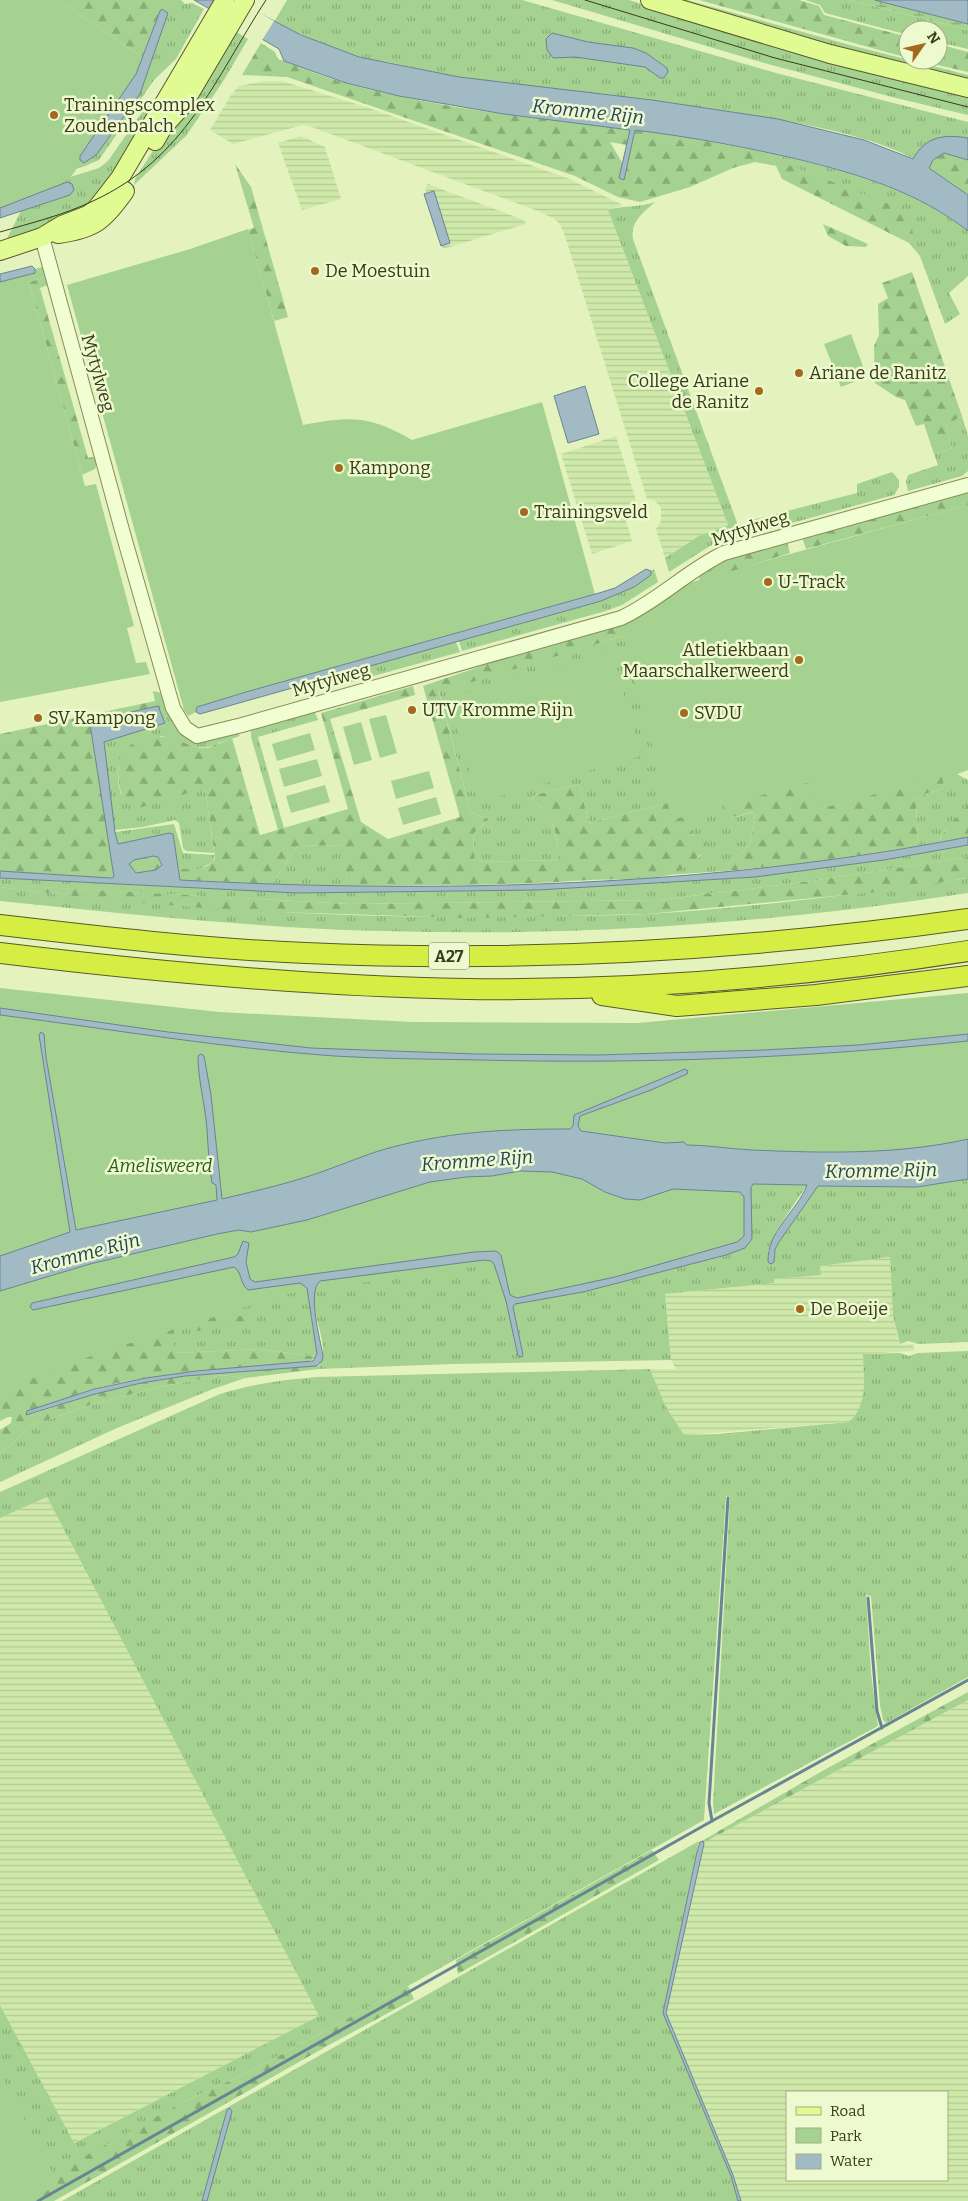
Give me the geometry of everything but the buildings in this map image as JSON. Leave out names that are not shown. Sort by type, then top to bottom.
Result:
[{"type":"highway","name":"A27","points":[[0,925],[188,945],[306,953],[530,956],[634,953],[734,946],[871,932],[968,919]]},
{"type":"highway","name":"A27","points":[[0,953],[148,970],[265,980],[412,988],[552,988],[716,980],[916,959],[968,951]]},
{"type":"highway","name":"A27","points":[[552,988],[677,1006],[816,995],[968,976]]},
{"type":"main road","points":[[42,237],[62,225],[88,215],[96,209],[111,191],[164,106],[225,0]]},
{"type":"main road","points":[[650,0],[830,54],[968,88]]},
{"type":"main road","points":[[0,251],[42,237],[83,230],[108,214],[135,176],[163,127],[183,105],[230,28],[244,1]]},
{"type":"street","name":"Mytylweg","points":[[42,237],[108,482],[173,708],[184,728],[197,736],[621,618],[637,610],[696,568],[729,552],[968,485]]},
{"type":"green space","name":"Trainingscomplex Zoudenbalch","points":[[0,0],[58,0],[142,57],[136,74],[80,156],[77,167],[71,177],[49,191],[0,208]]},
{"type":"green space","name":"Trainingscomplex Zoudenbalch","points":[[58,0],[136,74],[140,94],[168,13],[164,10],[166,5],[158,0],[181,0],[185,4],[192,3],[204,9],[176,59],[154,80],[99,160],[0,192],[0,186]]},
{"type":"green space","points":[[58,0],[158,0],[167,5],[164,10],[160,11],[142,57]]},
{"type":"green space","points":[[287,0],[522,0],[776,73],[968,122],[968,138],[951,136],[936,138],[924,145],[914,159],[877,143],[791,122],[707,108],[488,82],[368,59],[326,45],[274,22]]},
{"type":"green space","points":[[552,0],[629,0],[758,40],[968,94],[968,115],[764,63]]},
{"type":"green space","points":[[664,0],[687,0],[898,57],[898,64]]},
{"type":"green space","points":[[699,0],[799,0],[819,6],[824,15],[898,34],[898,55]]},
{"type":"green space","points":[[805,0],[849,0],[928,20],[898,20],[898,32],[825,13],[820,5]]},
{"type":"green space","points":[[849,0],[875,0],[968,24],[968,30],[948,25],[948,20],[928,20]]},
{"type":"green space","points":[[948,25],[968,30],[968,49],[948,44]]},
{"type":"green space","points":[[235,31],[248,39],[224,80],[186,136],[134,185],[135,179],[159,141]]},
{"type":"green space","points":[[261,43],[275,52],[278,59],[340,82],[383,93],[489,112],[631,130],[627,145],[610,142],[623,164],[619,178],[624,180],[635,130],[685,137],[769,153],[776,166],[755,162],[733,168],[690,187],[640,202],[618,197],[575,176],[287,77],[242,75]]},
{"type":"green space","points":[[948,47],[968,52],[968,72],[948,67]]},
{"type":"green space","points":[[920,70],[948,70],[968,75],[968,83]]},
{"type":"green space","points":[[265,81],[282,81],[366,107],[567,178],[623,205],[608,210],[728,525],[689,542],[665,558],[656,529],[661,521],[661,508],[655,501],[647,499],[560,224],[553,218],[535,210],[309,126],[303,125],[233,144],[210,130],[231,95],[239,86]]},
{"type":"green space","points":[[149,102],[155,110],[98,200],[76,214],[42,226],[4,244],[21,211],[70,195],[18,200],[0,208],[0,199],[99,168],[108,161]]},
{"type":"green space","points":[[301,136],[325,147],[341,199],[302,210],[278,143]]},
{"type":"green space","points":[[769,153],[873,181],[922,202],[968,231],[968,276],[949,293],[960,314],[945,324],[920,256],[909,243],[913,232],[776,166]]},
{"type":"green space","points":[[944,153],[968,160],[968,195],[929,168],[933,160]]},
{"type":"green space","points":[[235,164],[251,187],[288,317],[274,321],[248,230],[254,228]]},
{"type":"green space","points":[[789,165],[907,211],[913,233],[909,243],[782,179],[776,166]]},
{"type":"green space","points":[[428,184],[524,220],[526,224],[443,249],[425,188]]},
{"type":"green space","points":[[655,202],[635,223],[633,239],[742,536],[710,546],[669,572],[665,558],[699,536],[728,525],[608,210]]},
{"type":"green space","points":[[823,224],[868,244],[866,247],[846,246],[828,236]]},
{"type":"green space","name":"Kampong","points":[[248,229],[303,425],[333,420],[359,420],[384,426],[412,440],[542,402],[595,594],[246,692],[197,707],[196,712],[188,716],[184,710],[67,285],[190,249]]},
{"type":"green space","points":[[42,267],[46,277],[29,282],[85,486],[96,484],[134,626],[127,628],[136,663],[146,662],[150,674],[0,702],[0,282],[34,273],[35,269]]},
{"type":"green space","points":[[912,272],[962,416],[946,425],[952,448],[934,454],[924,424],[916,426],[905,400],[896,397],[875,383],[874,346],[879,335],[878,304],[888,298],[882,283]]},
{"type":"green space","points":[[46,277],[48,285],[40,288],[88,458],[97,456],[95,469],[82,475],[29,282]]},
{"type":"green space","points":[[851,334],[867,377],[841,387],[824,344]]},
{"type":"green space","points":[[962,416],[968,436],[968,471],[962,476],[908,491],[906,482],[908,475],[938,465],[934,454],[952,448],[946,425]]},
{"type":"green space","points":[[616,436],[636,500],[631,504],[625,517],[632,541],[592,554],[561,454]]},
{"type":"green space","points":[[892,472],[899,480],[899,487],[894,495],[752,534],[748,521],[857,493],[857,484]]},
{"type":"green space","points":[[968,489],[968,505],[806,549],[801,534]]},
{"type":"green space","name":"Atletiekbaan Maarschalkerweerd","points":[[968,505],[968,770],[957,774],[968,780],[968,804],[962,814],[943,833],[940,842],[918,846],[916,800],[925,794],[944,788],[941,778],[818,809],[725,808],[730,816],[733,817],[755,813],[750,844],[724,869],[725,871],[667,875],[701,856],[632,667],[668,803],[589,823],[579,784],[535,795],[532,798],[549,816],[551,821],[560,860],[475,862],[473,834],[489,819],[471,813],[439,691],[623,636],[747,566]]},
{"type":"green space","name":"Atletiekbaan Maarschalkerweerd","points":[[968,505],[968,770],[818,809],[810,782],[672,820],[623,636],[625,619],[674,587]]},
{"type":"green space","points":[[786,538],[790,553],[748,566],[628,653],[623,636],[439,692],[471,813],[489,819],[473,834],[475,862],[559,860],[556,835],[552,823],[532,798],[535,795],[579,784],[589,823],[668,803],[632,666],[685,801],[693,836],[703,836],[706,838],[704,850],[699,856],[693,862],[671,874],[647,878],[529,883],[347,886],[344,845],[297,846],[272,884],[180,880],[178,868],[203,868],[208,866],[215,858],[205,788],[135,809],[128,804],[121,791],[118,768],[120,752],[126,747],[148,738],[163,737],[178,740],[195,747],[207,748],[232,738],[260,835],[348,809],[321,713],[413,686],[415,695],[330,719],[361,822],[388,839],[460,817],[423,686],[701,591],[698,570]]},
{"type":"green space","points":[[654,569],[658,582],[622,605],[462,651],[459,641],[601,601],[634,587],[650,575]]},
{"type":"green space","points":[[456,642],[460,652],[323,690],[320,679]]},
{"type":"green space","points":[[612,652],[641,756],[478,802],[449,698]]},
{"type":"green space","points":[[153,691],[162,693],[171,719],[179,729],[237,732],[240,736],[218,743],[231,765],[228,783],[214,745],[201,748],[195,747],[161,736],[118,767],[118,782],[121,794],[205,787],[214,853],[186,851],[183,848],[179,823],[175,820],[143,827],[114,830],[103,741],[164,723]]},
{"type":"green space","points":[[155,701],[158,706],[95,720],[90,724],[114,877],[0,871],[0,734]]},
{"type":"green space","points":[[314,710],[318,720],[258,737],[284,828],[278,830],[251,737],[251,729]]},
{"type":"green space","points":[[386,715],[397,753],[380,758],[369,719]]},
{"type":"green space","points":[[361,722],[372,760],[354,765],[343,727]]},
{"type":"green space","points":[[310,733],[315,750],[277,761],[272,744]]},
{"type":"green space","points":[[317,759],[322,776],[284,787],[279,769]]},
{"type":"green space","points":[[429,771],[434,788],[396,799],[391,781]]},
{"type":"green space","points":[[942,777],[944,788],[925,794],[916,800],[918,846],[799,864],[725,871],[724,869],[750,844],[755,813],[729,816],[725,808],[726,804],[810,782],[818,809]]},
{"type":"green space","points":[[325,785],[330,802],[291,813],[286,796]]},
{"type":"green space","points":[[436,797],[441,814],[403,825],[398,808]]},
{"type":"green space","points":[[968,804],[968,837],[940,842],[943,834]]},
{"type":"green space","points":[[174,824],[183,853],[215,855],[212,862],[197,871],[178,868],[173,834],[169,833],[118,844],[115,832]]},
{"type":"green space","points":[[345,845],[347,886],[272,884],[297,846]]},
{"type":"green space","points":[[968,845],[968,857],[811,881],[659,900],[350,904],[0,885],[0,878],[297,893],[538,890],[755,877],[884,860]]},
{"type":"green space","points":[[153,856],[158,857],[162,866],[156,870],[136,873],[129,864],[134,860]]},
{"type":"green space","points":[[968,857],[968,878],[876,892],[647,914],[468,918],[243,911],[116,901],[0,887],[0,885],[3,885],[350,904],[659,900],[811,881]]},
{"type":"green space","points":[[968,878],[968,893],[896,903],[750,920],[677,926],[531,932],[384,931],[288,927],[192,920],[0,901],[0,887],[201,907],[334,914],[468,917],[620,915],[768,904]]},
{"type":"green space","name":"Amelisweerd","points":[[0,988],[219,1012],[412,1022],[638,1023],[968,993],[968,1151],[748,1163],[746,1241],[567,1298],[498,1315],[485,1265],[290,1293],[102,1352],[0,1391]]},
{"type":"green space","points":[[968,1179],[968,1342],[919,1344],[908,1341],[900,1344],[893,1316],[890,1257],[820,1266],[821,1275],[774,1279],[774,1283],[665,1294],[671,1360],[452,1364],[318,1369],[323,1357],[323,1347],[315,1312],[315,1287],[484,1260],[506,1301],[518,1356],[521,1357],[523,1355],[513,1307],[583,1292],[726,1255],[752,1216],[751,1188],[753,1184],[807,1185],[776,1231],[768,1251],[768,1262],[774,1262],[775,1249],[779,1242],[818,1186],[917,1187]]},
{"type":"green space","points":[[890,1257],[893,1316],[897,1335],[900,1345],[913,1344],[914,1351],[863,1354],[864,1397],[857,1415],[849,1422],[684,1435],[665,1405],[650,1369],[676,1369],[671,1360],[665,1294],[773,1283],[773,1279],[820,1275],[820,1266]]},
{"type":"green space","points":[[307,1288],[316,1357],[260,1349],[174,1353],[174,1316]]},
{"type":"green space","points":[[218,1295],[239,1316],[249,1316],[249,1329],[237,1325],[197,1331],[208,1297]]},
{"type":"green space","points":[[0,1316],[174,1316],[174,1353],[260,1349],[316,1357],[308,1362],[201,1371],[122,1382],[79,1393],[29,1415],[95,1394],[141,1383],[185,1376],[318,1365],[318,1369],[245,1378],[223,1375],[159,1387],[90,1405],[27,1427],[19,1438],[0,1453],[0,1430],[11,1423],[12,1417],[0,1421]]},
{"type":"green space","points":[[968,1351],[968,1677],[886,1723],[883,1720],[880,1705],[871,1596],[866,1595],[871,1673],[878,1726],[714,1814],[713,1803],[730,1497],[726,1496],[704,1820],[408,1986],[247,2073],[189,2099],[11,2201],[0,2201],[0,2005],[74,2143],[319,2016],[47,1497],[0,1518],[0,1492],[220,1394],[280,1381],[317,1377],[650,1369],[665,1405],[684,1435],[718,1434],[849,1422],[860,1407],[864,1391],[863,1354],[900,1353],[909,1356],[918,1353]]},
{"type":"green space","points":[[223,1375],[245,1378],[117,1428],[0,1482],[0,1453],[19,1438],[27,1427],[90,1405],[159,1387]]},
{"type":"green space","points":[[47,1497],[320,2016],[73,2143],[0,2005],[0,1518]]},
{"type":"green space","points":[[968,1692],[968,1700],[704,1844],[700,1842],[824,1770]]},
{"type":"green space","points":[[968,1700],[968,2201],[741,2201],[720,2143],[666,2013],[705,1842]]},
{"type":"green space","points":[[699,1841],[663,2013],[731,2176],[738,2201],[207,2201],[232,2109],[227,2110],[202,2201],[62,2201]]},
{"type":"green space","points":[[652,1850],[659,1860],[458,1974],[456,1960]]},
{"type":"green space","points":[[408,1986],[414,1999],[54,2201],[11,2201],[56,2172],[189,2099],[247,2073]]},
{"type":"green space","points":[[0,2073],[58,2183],[33,2201],[0,2201]]},
{"type":"water","name":"Kromme Rijn","points":[[194,0],[234,0],[301,35],[359,57],[459,77],[652,100],[778,119],[864,140],[913,159],[924,145],[936,138],[951,136],[968,138],[968,160],[944,153],[933,160],[929,168],[968,195],[968,231],[949,217],[909,195],[867,179],[780,155],[677,136],[635,130],[624,180],[619,178],[630,130],[504,114],[399,96],[346,83],[284,61],[279,49]]},
{"type":"water","points":[[875,0],[968,0],[968,24],[882,2]]},
{"type":"water","points":[[162,9],[168,13],[140,94],[97,154],[84,163],[80,160],[80,156],[136,74]]},
{"type":"water","points":[[552,33],[588,42],[633,48],[646,53],[667,68],[668,72],[664,78],[660,78],[645,67],[575,57],[553,58],[547,50],[546,39]]},
{"type":"water","points":[[67,182],[72,184],[74,190],[70,195],[0,218],[0,208]]},
{"type":"water","points":[[434,191],[450,243],[441,246],[424,194]]},
{"type":"water","points":[[32,266],[35,269],[35,273],[0,282],[0,274]]},
{"type":"water","points":[[585,386],[599,434],[568,443],[554,396]]},
{"type":"water","points":[[646,569],[651,571],[651,575],[634,587],[601,601],[200,714],[196,712],[197,707],[246,692],[615,588]]},
{"type":"water","points":[[158,706],[165,723],[104,742],[115,832],[118,844],[169,833],[173,834],[180,880],[377,886],[576,883],[773,867],[871,854],[968,837],[968,845],[884,860],[755,877],[538,890],[297,893],[0,878],[0,871],[114,877],[90,724],[95,720]],"holes":[[[153,856],[158,857],[162,865],[156,870],[136,873],[129,864],[134,860]]]},
{"type":"water","points":[[0,1008],[168,1032],[311,1048],[476,1054],[598,1055],[763,1050],[858,1045],[968,1034],[968,1041],[785,1056],[664,1060],[542,1061],[371,1058],[292,1053],[167,1038],[0,1015]]},
{"type":"water","name":"Kromme Rijn","points":[[41,1032],[44,1034],[46,1057],[76,1230],[217,1200],[216,1185],[212,1183],[211,1176],[206,1120],[199,1074],[198,1056],[201,1054],[204,1056],[211,1095],[222,1199],[291,1182],[377,1151],[437,1137],[481,1132],[570,1129],[573,1126],[574,1115],[685,1069],[688,1071],[687,1074],[651,1090],[580,1116],[578,1126],[581,1131],[665,1143],[684,1142],[687,1145],[779,1151],[860,1152],[915,1148],[968,1139],[968,1179],[917,1187],[818,1186],[779,1242],[775,1249],[774,1262],[771,1264],[768,1262],[772,1240],[797,1204],[807,1185],[753,1184],[751,1188],[752,1239],[745,1248],[726,1255],[583,1292],[515,1304],[513,1307],[522,1357],[518,1356],[506,1301],[494,1264],[491,1261],[484,1260],[320,1281],[316,1287],[314,1305],[323,1355],[322,1361],[316,1366],[185,1376],[141,1383],[95,1394],[26,1415],[27,1411],[94,1389],[146,1378],[196,1371],[313,1361],[317,1354],[307,1288],[300,1283],[248,1290],[237,1269],[234,1267],[33,1310],[30,1307],[32,1303],[234,1257],[238,1254],[243,1241],[249,1243],[246,1262],[250,1279],[255,1282],[474,1252],[496,1251],[501,1255],[510,1295],[517,1298],[615,1277],[737,1242],[744,1236],[744,1197],[740,1192],[673,1189],[640,1200],[625,1199],[605,1192],[582,1179],[552,1172],[520,1171],[492,1176],[466,1177],[430,1182],[307,1220],[251,1232],[239,1230],[217,1234],[90,1264],[0,1291],[0,1256],[70,1232],[39,1035]]},
{"type":"water","points":[[703,1841],[704,1844],[666,2013],[733,2175],[741,2201],[738,2201],[731,2176],[663,2013],[697,1852],[700,1842]]},
{"type":"water","points":[[230,2108],[232,2111],[207,2201],[202,2201],[227,2110]]},
{"type":"pier","points":[[221,0],[238,0],[274,21],[261,42],[233,24]]},
{"type":"waterway","points":[[712,1821],[709,1803],[728,1498]]},
{"type":"waterway","points":[[868,1598],[877,1711],[882,1728]]},
{"type":"waterway","points":[[38,2201],[712,1821],[968,1680]]},
{"type":"tram line","points":[[0,232],[59,215],[82,206],[125,183],[152,163],[175,140],[195,114],[266,0]]},
{"type":"tram line","points":[[585,0],[775,58],[968,107]]},
{"type":"place","name":"Trainingscomplex Zoudenbalch","points":[[54,115]]},
{"type":"place","name":"De Moestuin","points":[[315,271]]},
{"type":"place","name":"Ariane de Ranitz","points":[[799,373]]},
{"type":"place","name":"College Ariane de Ranitz","points":[[759,391]]},
{"type":"place","name":"Kampong","points":[[339,468]]},
{"type":"place","name":"Trainingsveld","points":[[524,512]]},
{"type":"place","name":"U-Track","points":[[768,582]]},
{"type":"place","name":"Atletiekbaan Maarschalkerweerd","points":[[799,660]]},
{"type":"place","name":"UTV Kromme Rijn","points":[[412,710]]},
{"type":"place","name":"SVDU","points":[[684,713]]},
{"type":"place","name":"SV Kampong","points":[[38,718]]},
{"type":"place","name":"De Boeije","points":[[800,1309]]}]
